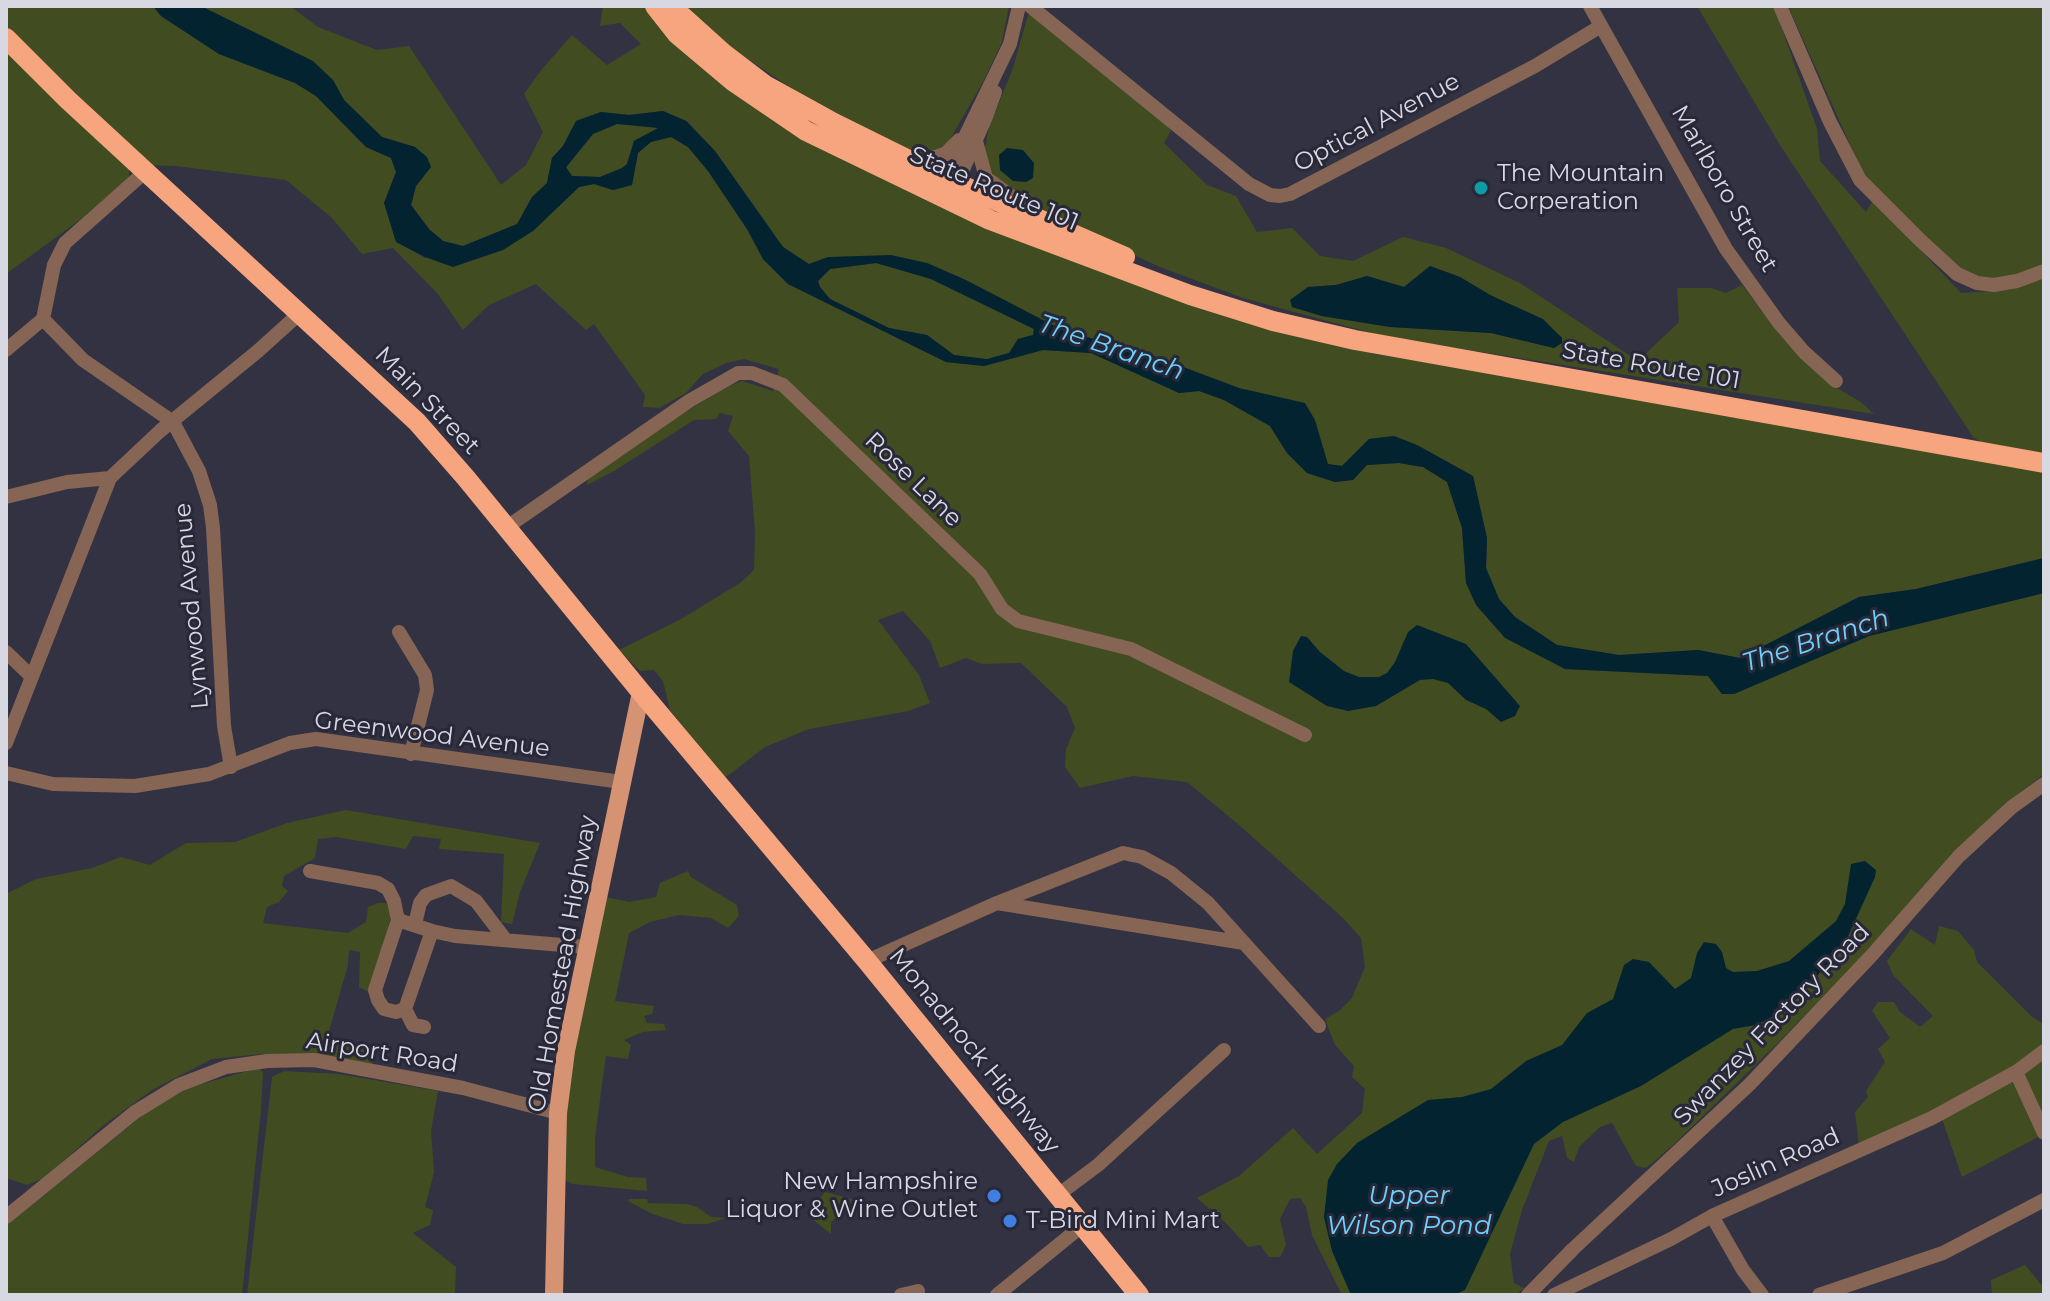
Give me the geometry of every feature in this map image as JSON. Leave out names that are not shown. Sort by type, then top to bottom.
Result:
[{"type":"highway","name":"State Route 101","points":[[655,6],[677,34],[734,82],[806,131],[1062,230],[1214,296],[1355,340]]},
{"type":"highway","name":"State Route 101","points":[[671,6],[723,53],[765,85],[893,152],[948,186],[990,220],[1190,295],[1273,321],[1355,340],[2044,463]]},
{"type":"highway","name":"Main Street","points":[[6,38],[68,100],[417,422],[767,841]]},
{"type":"highway","name":"Monadnock Highway","points":[[767,841],[1139,1295]]},
{"type":"main road","name":"Old Homestead Highway","points":[[554,1295],[558,1113],[566,1051],[641,692]]},
{"type":"street","points":[[948,186],[1010,44],[1019,6]]},
{"type":"street","name":"Optical Avenue","points":[[1030,6],[1249,184],[1270,195],[1280,196],[1290,194],[1535,66],[1601,26]]},
{"type":"street","name":"Marlboro Street","points":[[1590,6],[1726,249],[1756,295],[1804,352],[1836,381]]},
{"type":"street","points":[[1780,6],[1830,122],[1860,180],[1957,274],[1977,283],[1994,285],[2044,271]]},
{"type":"street","points":[[893,152],[909,157],[936,157],[971,137]]},
{"type":"street","points":[[971,137],[986,178],[1062,230]]},
{"type":"street","points":[[6,350],[43,319],[54,265],[65,243],[146,171]]},
{"type":"street","points":[[6,743],[110,478],[300,313]]},
{"type":"street","name":"Lynwood Avenue","points":[[43,319],[83,360],[173,422],[199,471],[210,505],[224,726],[231,767]]},
{"type":"street","name":"Rose Lane","points":[[507,527],[689,401],[738,373],[752,373],[783,385],[980,574],[1002,609],[1018,621],[1131,649],[1305,735]]},
{"type":"street","points":[[6,497],[67,482],[110,478]]},
{"type":"street","points":[[399,632],[425,675],[427,690],[411,754]]},
{"type":"street","points":[[6,652],[32,677]]},
{"type":"street","name":"Greenwood Avenue","points":[[6,773],[53,784],[135,786],[209,774],[290,743],[316,739],[621,782]]},
{"type":"street","name":"Swanzey Factory Road","points":[[1534,1293],[1573,1249],[1750,1084],[1872,955],[1959,856],[2012,807],[2044,784]]},
{"type":"street","points":[[867,961],[997,903],[1123,853],[1142,857],[1171,873],[1208,903],[1319,1026]]},
{"type":"street","points":[[310,871],[378,883],[388,889],[398,920],[375,990],[384,1009],[396,1012],[405,1009]]},
{"type":"street","points":[[415,924],[420,903],[426,895],[451,886],[476,901],[505,939]]},
{"type":"street","points":[[997,903],[1244,943]]},
{"type":"street","points":[[398,920],[455,936],[586,947]]},
{"type":"street","points":[[424,1027],[413,1025],[405,1009],[432,931]]},
{"type":"street","points":[[1058,1195],[1098,1165],[1224,1050]]},
{"type":"street","name":"Joslin Road","points":[[1554,1295],[1712,1216],[1932,1118],[2016,1072],[2044,1051]]},
{"type":"street","name":"Airport Road","points":[[6,1217],[135,1112],[179,1085],[226,1067],[267,1061],[329,1062],[463,1088],[558,1113]]},
{"type":"street","points":[[2016,1072],[2044,1133]]},
{"type":"street","points":[[1819,1295],[1943,1253],[2044,1200]]},
{"type":"street","points":[[1712,1216],[1743,1270],[1762,1295]]},
{"type":"street","points":[[997,1295],[1083,1225]]},
{"type":"street","points":[[901,1295],[918,1291]]},
{"type":"green space","points":[[6,6],[153,6],[161,16],[219,54],[295,83],[316,96],[366,147],[391,158],[396,172],[384,203],[396,241],[425,258],[533,231],[579,187],[594,184],[613,190],[632,185],[638,153],[651,142],[671,137],[688,147],[708,171],[763,259],[788,284],[946,362],[984,366],[1043,350],[1091,353],[1179,393],[1199,391],[1224,400],[1270,426],[1287,453],[1307,473],[1335,482],[1353,480],[1367,465],[1399,463],[1423,467],[1447,481],[1462,528],[1466,583],[1565,669],[1708,676],[1722,694],[1734,694],[1869,636],[2044,593],[2044,774],[1954,851],[1861,958],[1780,1041],[1646,1168],[1636,1166],[1612,1123],[1600,1127],[1579,1147],[1574,1162],[1567,1158],[1562,1136],[1549,1141],[1522,1210],[1510,1254],[1514,1283],[1524,1288],[1516,1295],[1342,1295],[1312,1235],[1306,1207],[1300,1198],[1290,1199],[1280,1219],[1286,1245],[1280,1257],[1269,1257],[1260,1245],[1248,1247],[1197,1198],[1239,1176],[1293,1128],[1317,1154],[1362,1113],[1365,1089],[1352,1077],[1354,1066],[1335,1045],[1325,1019],[1352,998],[1365,967],[1361,938],[1343,918],[1238,824],[1187,782],[1133,776],[1080,788],[1065,767],[1066,749],[1075,728],[1067,707],[1021,663],[982,664],[966,658],[940,668],[930,641],[903,611],[878,620],[919,675],[930,703],[908,711],[809,729],[765,747],[725,778],[670,710],[663,681],[654,670],[640,671],[619,650],[681,619],[740,583],[754,570],[755,533],[749,456],[728,431],[733,416],[720,413],[716,419],[694,420],[587,485],[588,476],[729,386],[742,381],[773,391],[779,369],[744,359],[726,363],[703,374],[686,393],[659,408],[643,407],[645,395],[594,324],[586,330],[536,284],[489,305],[463,330],[437,293],[393,248],[362,254],[332,218],[286,180],[176,166],[129,165],[129,177],[81,219],[6,274]]},
{"type":"green space","points":[[201,6],[290,6],[318,27],[377,50],[409,46],[501,185],[526,165],[543,132],[524,94],[542,69],[572,35],[607,65],[641,44],[620,23],[600,26],[603,6],[646,6],[768,113],[1228,316],[1375,354],[1807,424],[1949,450],[2044,473],[2044,558],[1916,589],[1859,597],[1740,658],[1698,650],[1619,655],[1557,645],[1515,617],[1499,599],[1486,568],[1487,538],[1473,476],[1417,445],[1394,436],[1369,439],[1342,466],[1327,464],[1324,455],[1239,388],[1135,349],[1066,332],[927,263],[828,257],[809,265],[783,247],[715,151],[687,121],[663,111],[629,115],[601,112],[576,121],[563,146],[552,158],[547,183],[532,197],[518,224],[463,246],[443,241],[429,229],[411,205],[416,186],[431,167],[415,147],[382,137],[344,100],[333,80]]},
{"type":"green space","points":[[684,6],[1009,6],[1002,42],[983,82],[949,141],[934,152],[911,151],[800,94],[733,49]]},
{"type":"green space","points":[[1697,6],[1774,6],[1817,129],[1820,161],[1866,212],[1873,200],[1961,293],[2008,290],[2044,275],[2044,456],[1990,448],[1973,437],[1780,145]]},
{"type":"green space","points":[[1788,6],[2044,6],[2044,265],[2000,279],[1981,279],[1962,271],[1865,178]]},
{"type":"green space","points":[[1033,14],[1162,119],[1171,131],[1164,143],[1207,185],[1236,196],[1257,232],[1292,228],[1320,256],[1353,261],[1403,237],[1446,248],[1520,283],[1638,361],[1679,322],[1677,288],[1711,288],[1726,293],[1742,285],[1779,334],[1814,370],[1874,414],[1386,337],[1243,298],[1160,267],[1108,243],[1045,212],[999,183],[988,168],[984,152],[989,128],[1013,68],[1028,15]],"holes":[[[1430,266],[1460,277],[1562,337],[1562,342],[1554,348],[1491,333],[1390,327],[1322,316],[1292,307],[1308,287],[1336,285],[1367,276],[1404,287]]]},
{"type":"green space","points":[[617,124],[660,127],[634,141],[627,164],[622,168],[600,177],[572,176],[566,168],[593,134]]},
{"type":"green space","points":[[877,263],[931,279],[1034,329],[1033,335],[1018,339],[1009,353],[987,360],[954,355],[927,335],[889,328],[830,299],[820,287],[818,281],[830,269]]},
{"type":"green space","points":[[346,810],[540,843],[520,892],[512,924],[501,922],[504,854],[439,849],[441,839],[413,836],[406,849],[336,837],[318,839],[315,858],[284,876],[282,886],[288,891],[279,902],[267,907],[263,923],[348,933],[366,922],[368,907],[388,903],[391,916],[371,993],[359,987],[360,952],[349,950],[348,965],[327,1038],[365,1050],[374,1058],[371,1065],[261,1054],[212,1059],[152,1090],[105,1124],[44,1178],[27,1185],[6,1178],[6,894],[36,879],[92,868],[121,857],[150,865],[186,843],[235,842],[287,823]]},
{"type":"green space","points":[[688,871],[691,877],[737,905],[739,916],[728,928],[711,918],[679,915],[650,922],[629,933],[615,1001],[654,1006],[652,1014],[644,1016],[647,1023],[664,1024],[666,1030],[643,1032],[624,1040],[631,1045],[628,1059],[606,1056],[595,1138],[595,1167],[628,1177],[646,1178],[647,1191],[573,1184],[563,1179],[567,1088],[606,897],[629,902],[656,897],[660,883]]},
{"type":"green space","points":[[1939,926],[1958,931],[1974,950],[1977,962],[2044,1025],[2044,1134],[1962,1177],[1939,1110],[1859,1145],[1855,1112],[1868,1097],[1866,1091],[1885,1062],[1878,1049],[1890,1038],[1872,1011],[1878,1002],[1894,1002],[1899,1011],[1920,1027],[1933,1016],[1893,975],[1887,961],[1911,929],[1935,945]]},
{"type":"green space","points":[[258,1068],[263,1072],[261,1110],[242,1295],[6,1295],[6,1226],[153,1107],[191,1087]]},
{"type":"green space","points":[[284,1071],[339,1074],[438,1091],[431,1131],[434,1172],[425,1207],[433,1210],[430,1225],[413,1233],[456,1267],[455,1295],[247,1295],[272,1077]]},
{"type":"green space","points":[[825,1192],[852,1199],[849,1208],[831,1222],[831,1234],[807,1215]]},
{"type":"green space","points":[[629,1199],[687,1204],[711,1217],[726,1218],[707,1224],[683,1224],[650,1213]]},
{"type":"green space","points":[[2025,1265],[2044,1288],[2044,1295],[1992,1295],[1991,1280]]},
{"type":"water","name":"The Branch","points":[[153,6],[201,6],[313,61],[333,80],[344,100],[382,137],[415,147],[427,157],[431,167],[416,186],[411,205],[429,229],[443,241],[463,246],[517,224],[532,197],[547,183],[552,158],[563,146],[576,121],[601,112],[629,115],[663,111],[686,121],[715,151],[783,247],[809,264],[828,257],[891,255],[927,263],[1066,332],[1135,349],[1239,388],[1305,403],[1315,420],[1328,464],[1342,466],[1369,439],[1394,436],[1417,445],[1473,476],[1487,538],[1486,568],[1499,599],[1515,617],[1557,645],[1619,655],[1698,650],[1740,658],[1859,597],[1916,589],[2044,558],[2044,593],[1869,636],[1734,694],[1722,694],[1708,676],[1565,669],[1505,638],[1476,605],[1466,583],[1462,528],[1447,482],[1423,467],[1399,463],[1367,465],[1353,480],[1335,482],[1307,473],[1287,453],[1270,426],[1224,400],[1199,391],[1179,393],[1091,353],[1043,350],[984,366],[946,362],[788,284],[763,259],[708,171],[688,147],[671,137],[651,142],[638,153],[632,185],[613,190],[594,184],[579,187],[533,231],[503,250],[453,267],[425,257],[396,242],[384,203],[396,172],[391,158],[366,147],[316,96],[295,83],[219,54],[161,16]],"holes":[[[617,124],[658,128],[634,141],[627,164],[622,168],[600,177],[572,176],[566,167],[593,134]],[[876,263],[931,279],[1034,329],[1033,335],[1018,339],[1009,353],[987,359],[954,355],[927,335],[889,328],[830,299],[820,287],[818,281],[830,269]]]},
{"type":"water","points":[[1007,148],[1023,150],[1034,163],[1033,178],[1026,182],[1013,181],[1000,170],[999,155]]},
{"type":"water","points":[[1430,266],[1460,277],[1490,295],[1543,319],[1562,338],[1562,343],[1554,348],[1491,333],[1390,327],[1322,316],[1292,307],[1290,300],[1308,287],[1336,285],[1367,276],[1404,287]]},
{"type":"water","points":[[1417,625],[1466,644],[1520,706],[1515,716],[1501,722],[1486,709],[1466,700],[1448,683],[1433,679],[1420,680],[1376,706],[1348,711],[1327,706],[1289,682],[1293,651],[1301,636],[1307,637],[1344,671],[1359,677],[1379,677],[1387,673],[1408,632]]},
{"type":"water","name":"Upper Wilson Pond","points":[[1865,861],[1876,870],[1875,877],[1845,943],[1801,995],[1781,1012],[1756,1025],[1733,1029],[1641,1086],[1563,1122],[1534,1144],[1465,1290],[1454,1295],[1351,1295],[1332,1251],[1324,1217],[1328,1180],[1337,1164],[1357,1143],[1428,1100],[1462,1097],[1491,1089],[1526,1061],[1562,1045],[1587,1013],[1613,999],[1624,965],[1633,959],[1649,962],[1675,989],[1691,978],[1697,953],[1704,942],[1716,944],[1722,952],[1726,968],[1733,972],[1757,971],[1789,961],[1836,921],[1845,904],[1851,864]]},
{"type":"place","name":"The Mountain Corperation","points":[[1481,188]]},
{"type":"place","name":"New Hampshire Liquor & Wine Outlet","points":[[994,1196]]},
{"type":"place","name":"T-Bird Mini Mart","points":[[1010,1221]]}]
